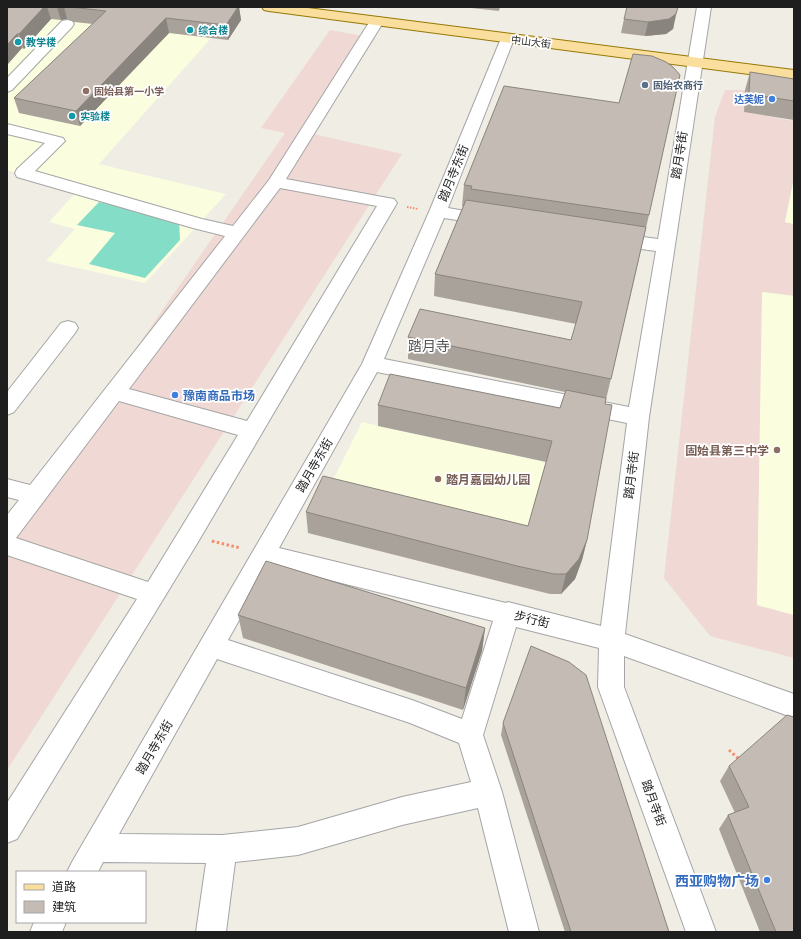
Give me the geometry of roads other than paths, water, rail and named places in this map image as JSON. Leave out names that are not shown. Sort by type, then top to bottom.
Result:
[{"type":"main road","name":"中山大街","points":[[269,7],[794,75]]},
{"type":"street","name":"踏月寺街","points":[[701,932],[611,687],[612,640],[638,417],[704,7]]},
{"type":"street","points":[[7,532],[276,182],[377,21]]},
{"type":"street","points":[[7,87],[67,24]]},
{"type":"street","name":"踏月寺东街","points":[[83,871],[372,364],[438,212],[507,39]]},
{"type":"street","points":[[7,129],[57,141],[23,173],[199,224],[237,233]]},
{"type":"street","points":[[7,829],[190,535],[388,203],[276,182]]},
{"type":"street","points":[[438,212],[508,223]]},
{"type":"street","points":[[594,236],[665,246]]},
{"type":"street","points":[[7,407],[68,328]]},
{"type":"street","points":[[372,364],[638,417]]},
{"type":"street","points":[[114,392],[252,431]]},
{"type":"street","points":[[7,488],[34,495]]},
{"type":"street","points":[[7,545],[152,594]]},
{"type":"street","name":"步行街","points":[[264,554],[508,613],[612,640],[794,706]]},
{"type":"street","points":[[508,613],[470,735],[488,792],[524,932]]},
{"type":"street","points":[[212,646],[412,712],[470,735]]},
{"type":"street","points":[[97,848],[222,849],[298,842],[402,811],[488,792]]},
{"type":"street","points":[[211,932],[222,849]]},
{"type":"street","points":[[45,932],[50,923]]},
{"type":"place","name":"综合楼","points":[[190,30]]},
{"type":"place","name":"教学楼","points":[[18,42]]},
{"type":"place","name":"固始农商行","points":[[645,85]]},
{"type":"place","name":"固始县第一小学","points":[[86,91]]},
{"type":"place","name":"达芙妮","points":[[772,99]]},
{"type":"place","name":"实验楼","points":[[72,116]]},
{"type":"place","name":"豫南商品市场","points":[[175,395]]},
{"type":"place","name":"固始县第三中学","points":[[777,450]]},
{"type":"place","name":"踏月嘉园幼儿园","points":[[438,479]]},
{"type":"place","name":"西亚购物广场","points":[[767,880]]},
{"type":"district","name":"踏月寺","points":[[429,345]]}]
